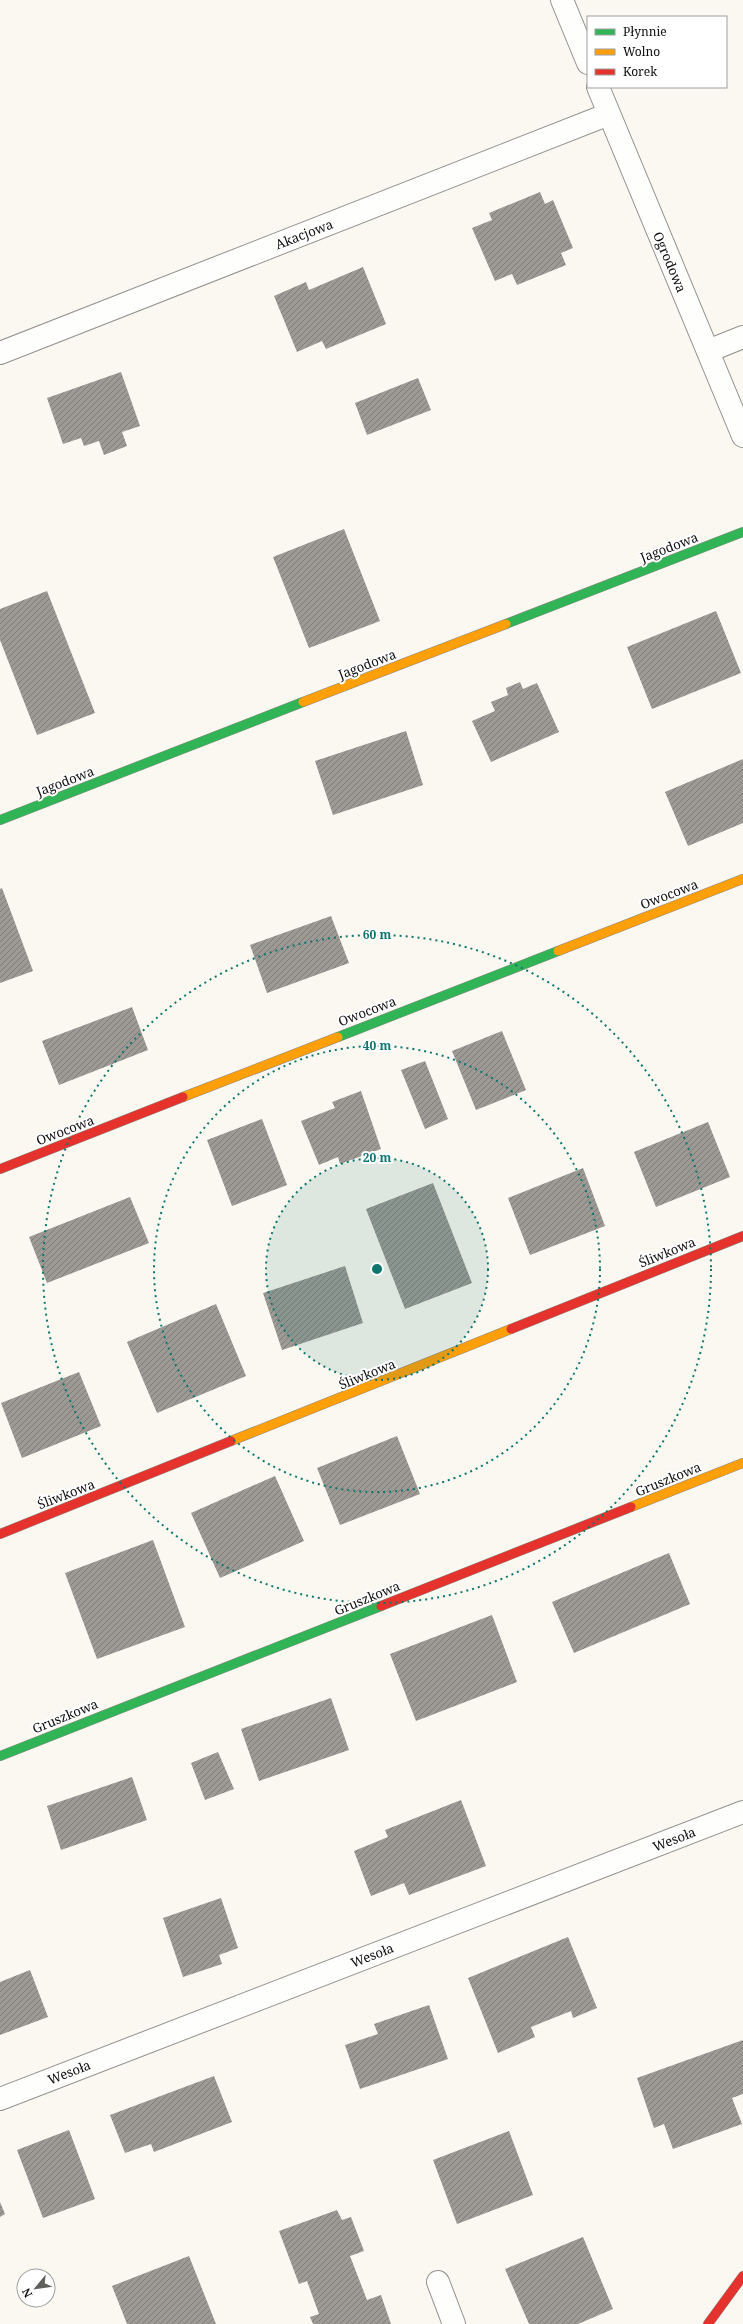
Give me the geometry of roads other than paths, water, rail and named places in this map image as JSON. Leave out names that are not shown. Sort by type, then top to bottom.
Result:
[{"type":"street","points":[[562,0],[587,61]]},
{"type":"street","name":"Ogrodowa","points":[[598,88],[743,436]]},
{"type":"street","name":"Akacjowa","points":[[0,353],[609,114]]},
{"type":"street","points":[[708,351],[743,337]]},
{"type":"street","name":"Jagodowa","points":[[0,820],[743,532]]},
{"type":"street","name":"Owocowa","points":[[0,1169],[743,879]]},
{"type":"street","name":"Śliwkowa","points":[[0,1534],[743,1236]]},
{"type":"street","name":"Gruszkowa","points":[[0,1756],[743,1463]]},
{"type":"street","name":"Wesoła","points":[[0,2099],[743,1812]]},
{"type":"street","points":[[708,2324],[743,2276]]},
{"type":"street","points":[[438,2282],[454,2324]]}]
